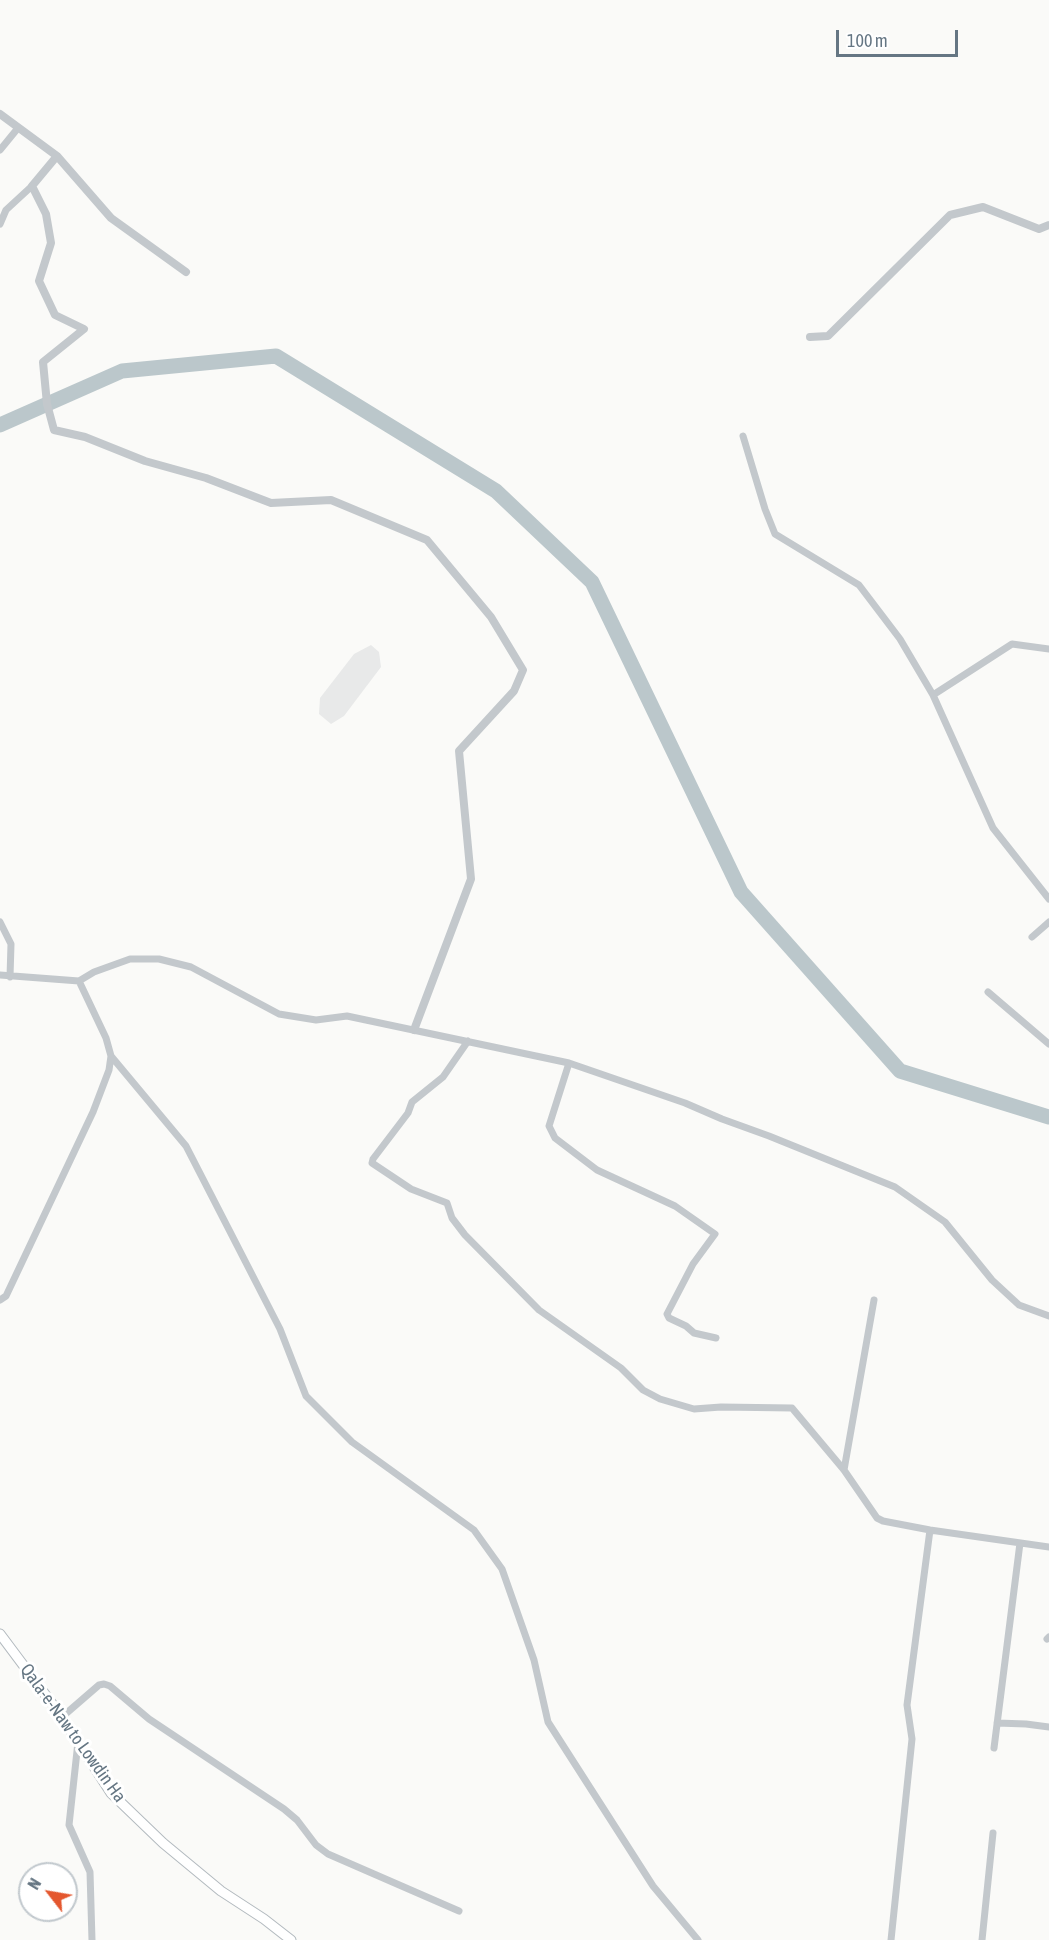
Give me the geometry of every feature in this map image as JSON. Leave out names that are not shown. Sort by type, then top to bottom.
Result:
[{"type":"main road","name":"Qala-e-Naw to Lowdin Ha","points":[[0,1634],[62,1717],[111,1793],[163,1843],[221,1891],[291,1940]]},
{"type":"street","points":[[0,114],[57,156],[111,218],[186,272]]},
{"type":"street","points":[[0,150],[18,128]]},
{"type":"street","points":[[0,224],[6,210],[32,186],[57,156]]},
{"type":"street","points":[[32,186],[46,214],[51,243],[39,281],[55,315],[84,329],[43,362],[47,404],[54,430],[85,437],[145,461],[206,478],[271,503],[331,500],[427,540],[491,617],[523,670],[514,690],[459,751],[471,879],[414,1029]]},
{"type":"street","points":[[810,337],[828,336],[950,215],[983,207],[1038,229],[1049,225]]},
{"type":"street","points":[[743,436],[775,534],[859,585],[900,639],[933,695],[993,828],[1049,899]]},
{"type":"street","points":[[933,695],[1012,644],[1049,649]]},
{"type":"street","points":[[0,922],[11,944],[10,977]]},
{"type":"street","points":[[1032,937],[1049,922]]},
{"type":"street","points":[[0,975],[79,981],[94,972],[130,959],[159,959],[191,967],[279,1014],[316,1020],[347,1016],[568,1063],[685,1103],[895,1187],[945,1222],[992,1281],[1018,1305],[1049,1316]]},
{"type":"street","points":[[0,1300],[6,1296],[93,1112],[109,1070],[111,1056],[106,1038],[79,981]]},
{"type":"street","points":[[988,992],[1049,1044]]},
{"type":"street","points":[[468,1041],[443,1077],[412,1102],[408,1113],[373,1159],[372,1163],[375,1167],[411,1189],[447,1203],[453,1218],[465,1235],[540,1310],[621,1368],[643,1390],[660,1399],[694,1409],[792,1408],[844,1470],[878,1518],[883,1521],[1049,1547]]},
{"type":"street","points":[[111,1056],[186,1146],[280,1329],[306,1396],[352,1442],[474,1530],[502,1569],[534,1660],[548,1722],[653,1886],[698,1940]]},
{"type":"street","points":[[568,1063],[549,1126],[555,1138],[597,1170],[675,1206],[715,1234],[693,1264],[667,1314],[669,1318],[686,1326],[694,1333],[716,1338]]},
{"type":"street","points":[[844,1470],[874,1300]]},
{"type":"street","points":[[891,1940],[912,1739],[907,1705],[930,1530]]},
{"type":"street","points":[[994,1748],[1020,1543]]},
{"type":"street","points":[[62,1717],[99,1685],[110,1686],[149,1719],[284,1809],[297,1820],[316,1845],[328,1854],[459,1911]]},
{"type":"street","points":[[997,1723],[1049,1727]]},
{"type":"street","points":[[78,1742],[69,1825],[90,1872],[92,1940]]},
{"type":"street","points":[[982,1940],[993,1833]]},
{"type":"shaded area","points":[[371,645],[379,652],[381,667],[344,716],[331,724],[319,714],[320,698],[354,654]]},
{"type":"waterway","points":[[0,425],[122,371],[276,356],[496,491],[592,582],[741,892],[900,1071],[1049,1117]]}]
